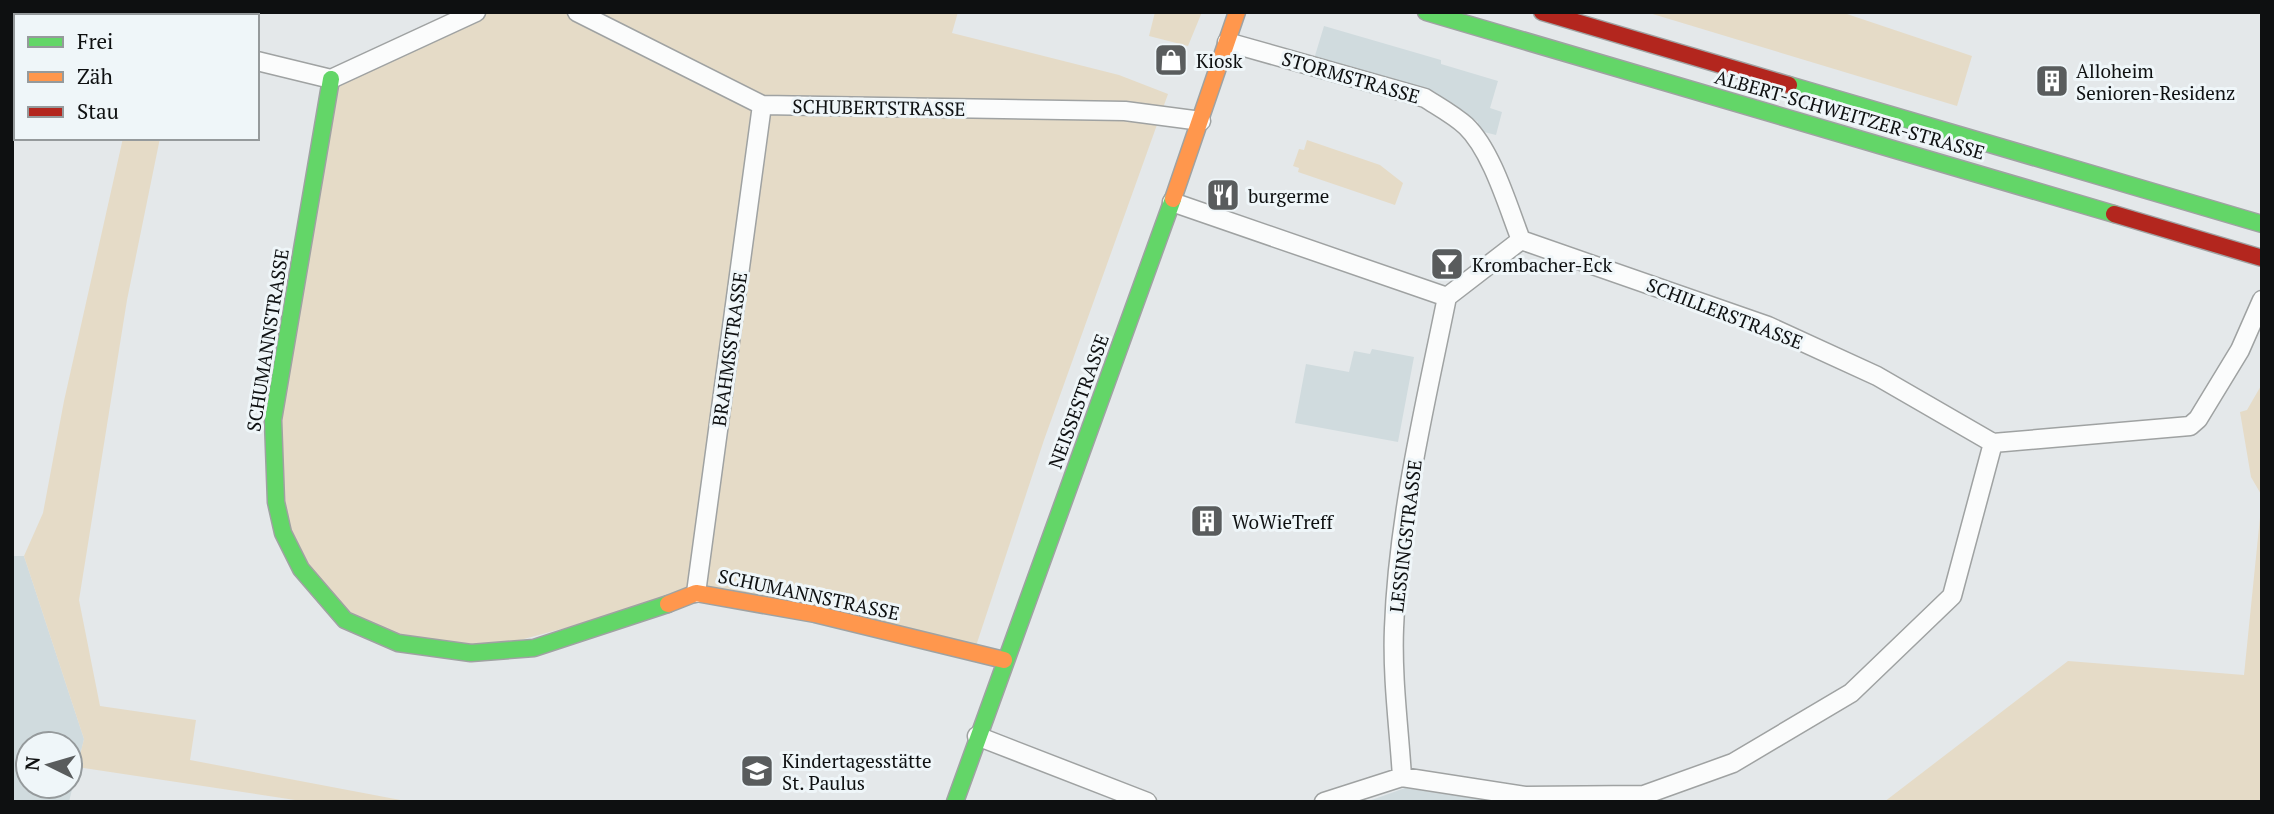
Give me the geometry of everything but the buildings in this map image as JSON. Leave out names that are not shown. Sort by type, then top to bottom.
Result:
[{"type":"street","points":[[259,61],[331,79],[476,12]]},
{"type":"street","name":"SCHUBERTSTRASSE","points":[[578,12],[762,105],[1125,111],[1201,121]]},
{"type":"street","name":"NEISSESTRASSE","points":[[954,802],[1172,202],[1237,12]]},
{"type":"street","name":"ALBERT-SCHWEITZER-STRASSE","points":[[1426,12],[2262,258]]},
{"type":"street","name":"ALBERT-SCHWEITZER-STRASSE","points":[[1542,12],[2262,224]]},
{"type":"street","name":"STORMSTRASSE","points":[[1227,42],[1425,98],[1448,112],[1468,128],[1489,162],[1521,240]]},
{"type":"street","name":"SCHUMANNSTRASSE","points":[[331,79],[273,420],[276,502],[283,533],[308,578],[345,620],[398,643],[471,653],[534,648],[614,624],[696,593],[816,614],[1004,660]]},
{"type":"street","name":"BRAHMSSTRASSE","points":[[696,593],[762,105]]},
{"type":"street","points":[[1172,202],[1447,297],[1521,240]]},
{"type":"street","name":"SCHILLERSTRASSE","points":[[1521,240],[1768,326],[1877,376],[1993,443]]},
{"type":"street","name":"LESSINGSTRASSE","points":[[1402,777],[1394,629],[1400,545],[1414,459],[1447,297]]},
{"type":"street","points":[[1324,802],[1402,777],[1525,796],[1644,795],[1733,763],[1851,693],[1952,596],[1993,443],[2190,426],[2240,349],[2262,300]]},
{"type":"street","points":[[977,736],[1147,802]]},
{"type":"shaded area","points":[[478,12],[958,12],[952,33],[1119,75],[1168,94],[1044,440],[974,652],[696,593],[471,653],[345,620],[283,533],[273,420],[331,79]]},
{"type":"shaded area","points":[[1155,12],[1202,12],[1188,46],[1149,36]]},
{"type":"shaded area","points":[[1646,12],[1841,12],[1972,56],[1957,106]]},
{"type":"shaded area","points":[[1324,26],[1441,60],[1441,64],[1498,81],[1490,108],[1502,112],[1496,135],[1476,130],[1478,122],[1453,106],[1314,59]]},
{"type":"shaded area","points":[[123,140],[160,140],[127,300],[79,600],[100,706],[196,720],[190,760],[411,802],[308,802],[84,768],[84,730],[81,730],[24,556],[43,513],[64,401]]},
{"type":"shaded area","points":[[1307,140],[1380,165],[1403,183],[1395,205],[1298,172],[1299,168],[1293,166],[1299,149],[1304,150]]},
{"type":"shaded area","points":[[1372,349],[1414,357],[1398,442],[1295,423],[1306,364],[1349,372],[1354,351],[1370,354]]},
{"type":"shaded area","points":[[2262,384],[2262,496],[2251,477],[2240,412],[2247,410]]},
{"type":"shaded area","points":[[2262,498],[2262,802],[1884,802],[2068,661],[2244,675]]},
{"type":"shaded area","points":[[12,556],[24,556],[81,730],[14,730],[14,800],[69,802],[12,802]]},
{"type":"shaded area","points":[[1405,788],[1499,802],[1366,802]]},
{"type":"traffic: fast","points":[[1426,12],[2114,214]]},
{"type":"traffic: fast","points":[[331,79],[273,420],[276,502],[283,533],[301,569],[345,620],[398,643],[471,653],[534,648],[668,604]]},
{"type":"traffic: fast","points":[[1789,85],[2262,224]]},
{"type":"traffic: fast","points":[[955,802],[1173,199]]},
{"type":"traffic: slow","points":[[1173,199],[1237,12]]},
{"type":"traffic: slow","points":[[668,604],[696,593],[815,614],[1004,660]]},
{"type":"traffic: jam","points":[[1542,12],[1789,85]]},
{"type":"traffic: jam","points":[[2114,214],[2262,258]]},
{"type":"place","name":"Kiosk","points":[[1171,60]]},
{"type":"place","name":"Alloheim Senioren-Residenz","points":[[2052,81]]},
{"type":"place","name":"burgerme","points":[[1223,195]]},
{"type":"place","name":"Krombacher-Eck","points":[[1447,264]]},
{"type":"place","name":"WoWieTreff","points":[[1207,521]]},
{"type":"place","name":"Kindertagesstätte St. Paulus","points":[[757,771]]}]
